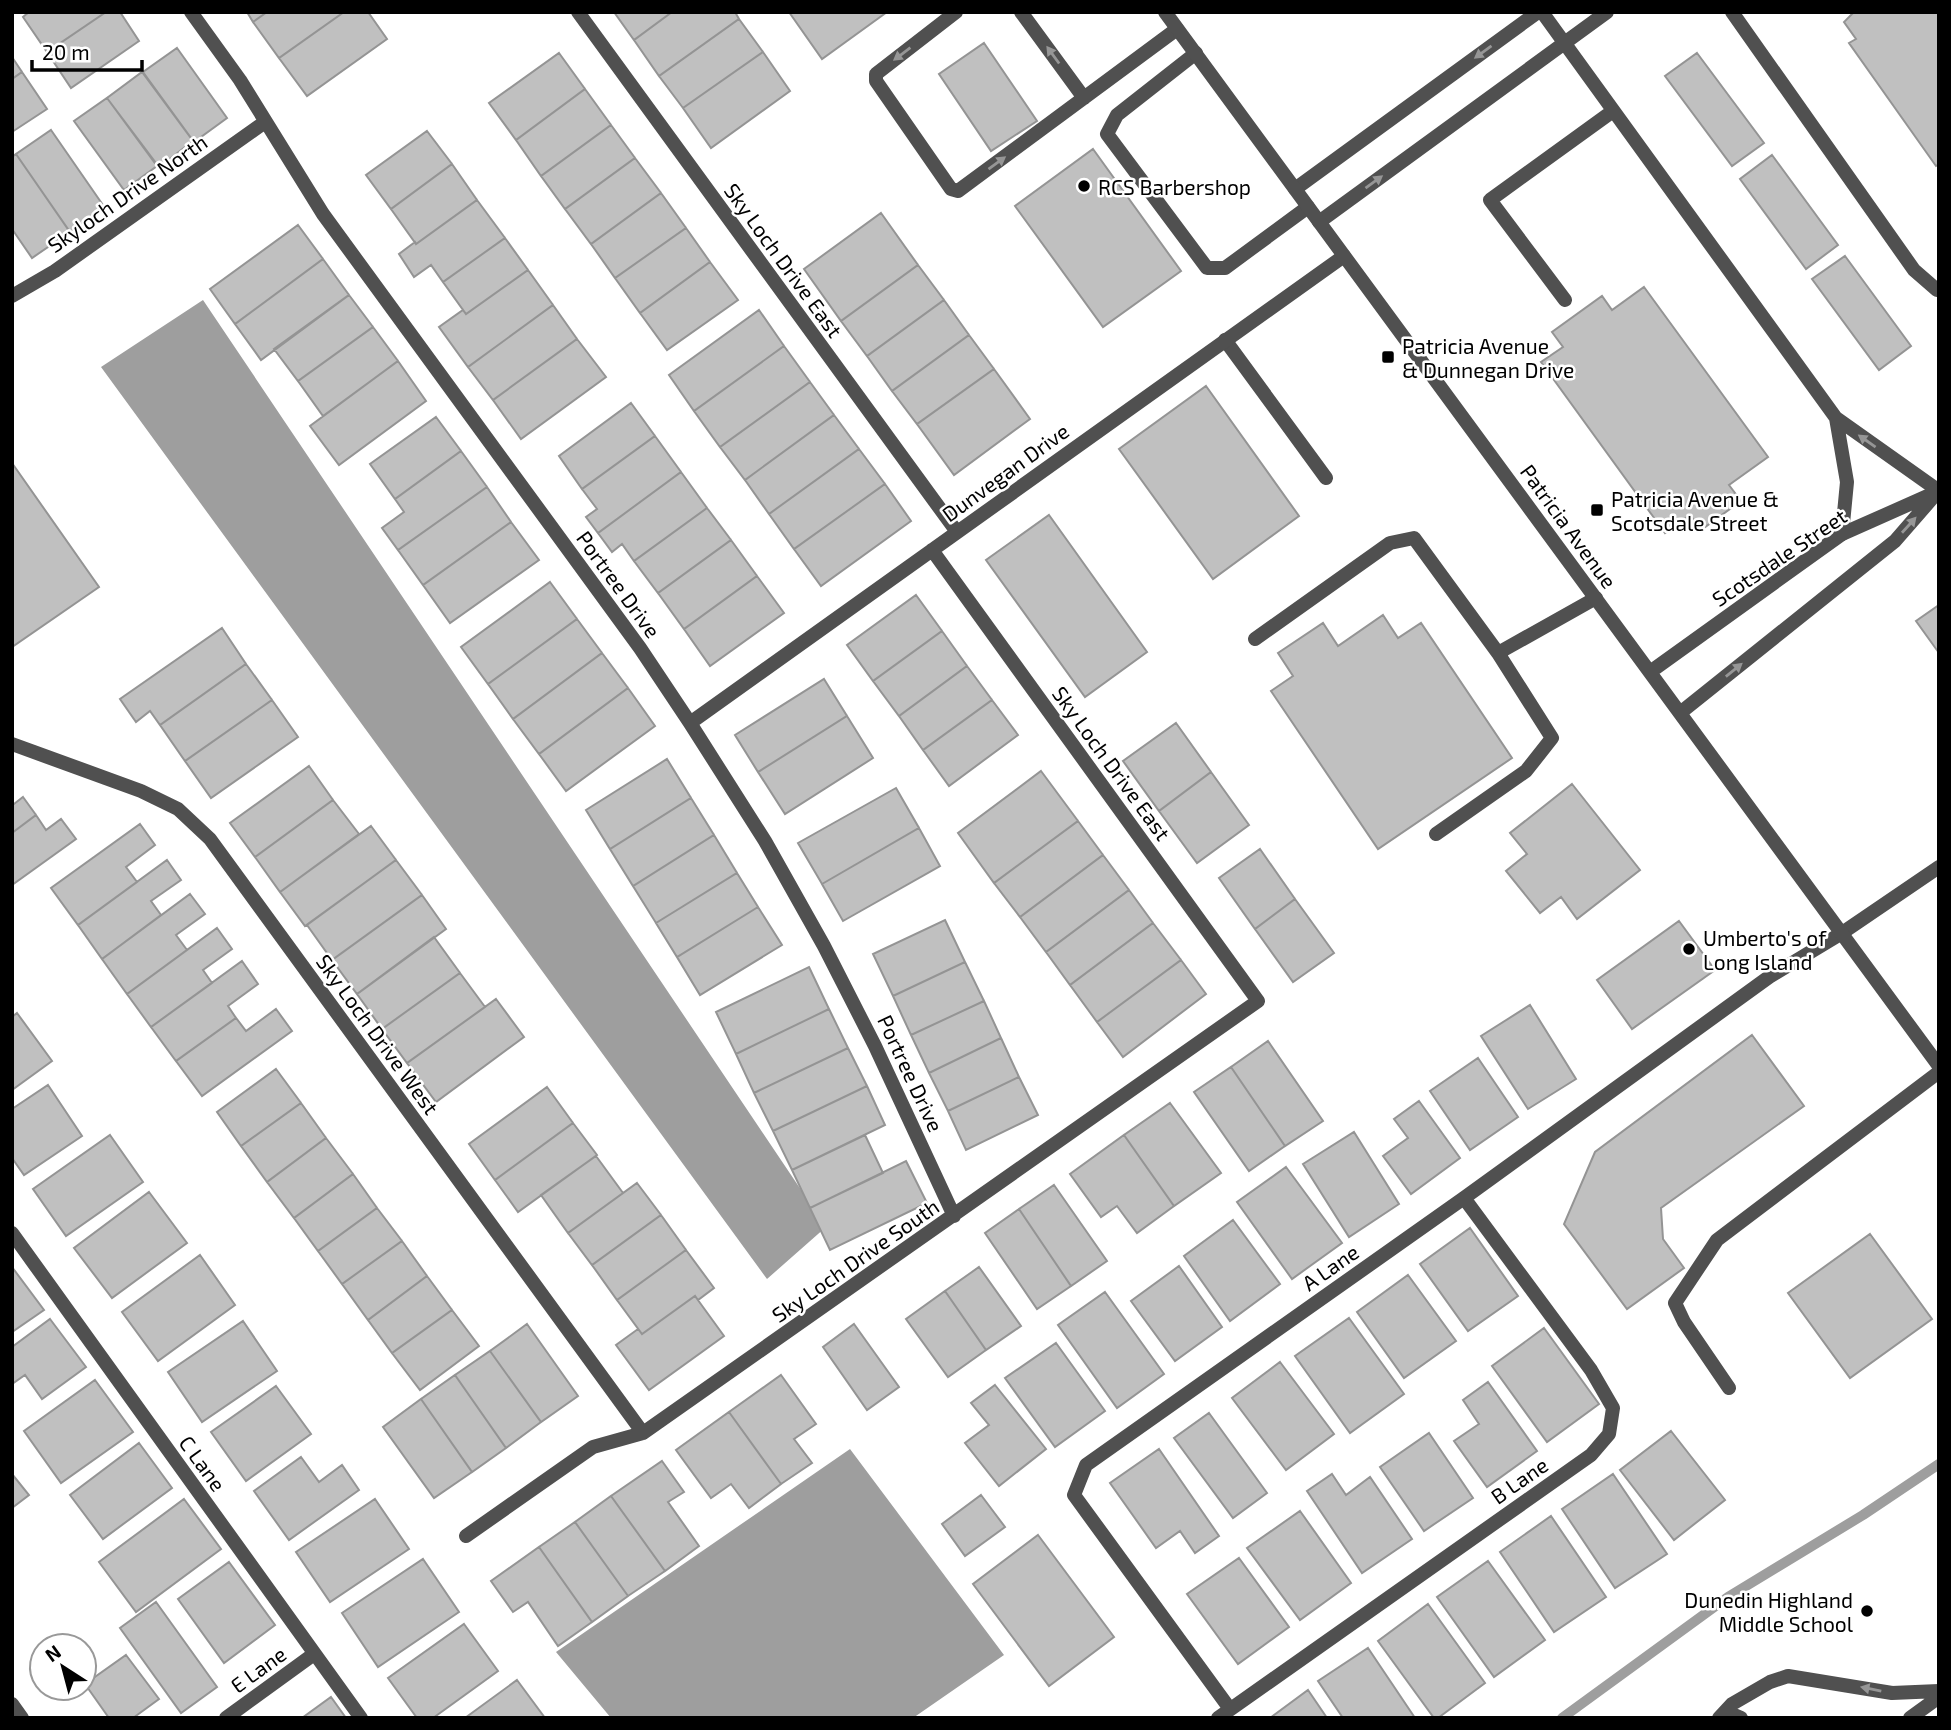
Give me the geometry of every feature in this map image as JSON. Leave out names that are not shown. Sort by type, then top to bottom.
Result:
[{"type":"street","name":"Portree Drive","points":[[191,12],[240,80],[323,214],[640,648],[765,841],[876,1046],[954,1216]]},
{"type":"street","name":"Sky Loch Drive East","points":[[578,12],[957,532]]},
{"type":"street","points":[[956,12],[876,74],[876,80],[951,189],[958,191],[1177,29]]},
{"type":"street","points":[[1021,12],[1084,98]]},
{"type":"street","name":"Patricia Avenue","points":[[1165,12],[1939,1066]]},
{"type":"street","points":[[1295,189],[1540,12],[1836,418],[1939,491],[1895,541],[1681,713]]},
{"type":"street","points":[[1319,222],[1607,12]]},
{"type":"street","points":[[1732,12],[1914,270],[1939,289]]},
{"type":"street","points":[[1196,54],[1117,115],[1107,134],[1207,268],[1224,268],[1308,208]]},
{"type":"street","points":[[1565,300],[1490,200],[1614,111]]},
{"type":"street","name":"Skyloch Drive North","points":[[15,289],[55,271],[265,122]]},
{"type":"street","name":"Dunvegan Drive","points":[[690,723],[1344,256]]},
{"type":"street","points":[[1225,341],[1326,478]]},
{"type":"street","points":[[1836,418],[1847,482],[1842,534]]},
{"type":"street","name":"Scotsdale Street","points":[[1650,672],[1842,534],[1939,491]]},
{"type":"street","points":[[1255,639],[1390,543],[1414,538],[1498,653],[1552,738],[1526,771],[1436,834]]},
{"type":"street","name":"Sky Loch Drive East","points":[[932,550],[1258,1001]]},
{"type":"street","points":[[1498,653],[1597,598]]},
{"type":"street","name":"Sky Loch Drive West","points":[[12,744],[141,791],[178,809],[210,839],[643,1433]]},
{"type":"street","name":"A Lane","points":[[1224,1713],[1074,1495],[1086,1465],[1464,1198],[1769,977],[1842,933],[1939,867]]},
{"type":"street","name":"Sky Loch Drive South","points":[[466,1536],[593,1447],[643,1433],[1258,1001]]},
{"type":"street","points":[[1729,1388],[1684,1322],[1675,1303],[1717,1240],[1939,1072]]},
{"type":"street","name":"B Lane","points":[[1224,1713],[1591,1455],[1609,1434],[1613,1408],[1591,1370],[1464,1198]]},
{"type":"street","name":"C Lane","points":[[12,1233],[361,1718]]},
{"type":"street","name":"E Lane","points":[[226,1718],[314,1654]]},
{"type":"street","points":[[1741,1718],[1723,1715],[1732,1704],[1770,1682],[1788,1676],[1892,1693],[1939,1691]]},
{"type":"street","points":[[1910,1718],[1939,1697]]},
{"type":"street","points":[[12,1704],[22,1718]]},
{"type":"shaded area","points":[[203,300],[826,1227],[767,1279],[101,367]]},
{"type":"shaded area","points":[[850,1449],[1004,1655],[913,1718],[611,1718],[556,1652]]},
{"type":"building","points":[[29,12],[106,12],[47,52],[23,17]]},
{"type":"building","points":[[106,12],[120,12],[139,41],[71,88],[47,52]]},
{"type":"building","points":[[247,12],[267,12],[253,22]]},
{"type":"building","points":[[267,12],[344,12],[279,58],[253,22]]},
{"type":"building","points":[[344,12],[368,12],[387,39],[307,96],[279,58]]},
{"type":"building","points":[[614,12],[672,12],[634,40]]},
{"type":"building","points":[[672,12],[735,12],[739,19],[659,76],[634,40]]},
{"type":"building","points":[[789,12],[887,12],[822,59]]},
{"type":"building","points":[[1854,12],[1939,12],[1939,164],[1936,166],[1849,43],[1856,39],[1844,22]]},
{"type":"building","points":[[739,19],[763,52],[683,108],[659,76]]},
{"type":"building","points":[[984,43],[1037,121],[991,151],[939,74]]},
{"type":"building","points":[[177,48],[227,118],[194,142],[143,72]]},
{"type":"building","points":[[763,52],[790,91],[711,148],[683,108]]},
{"type":"building","points":[[559,53],[585,89],[516,140],[489,103]]},
{"type":"building","points":[[1697,53],[1764,143],[1732,166],[1665,76]]},
{"type":"building","points":[[12,57],[22,72],[12,79]]},
{"type":"building","points":[[22,72],[47,109],[12,132],[12,79]]},
{"type":"building","points":[[142,72],[193,141],[159,167],[107,98]]},
{"type":"building","points":[[585,89],[611,125],[541,176],[516,140]]},
{"type":"building","points":[[107,98],[157,166],[124,190],[74,121]]},
{"type":"building","points":[[611,125],[635,158],[565,209],[541,176]]},
{"type":"building","points":[[51,130],[105,208],[70,232],[16,154]]},
{"type":"building","points":[[427,131],[452,164],[391,209],[366,175]]},
{"type":"building","points":[[1093,149],[1181,271],[1103,327],[1015,206]]},
{"type":"building","points":[[16,154],[70,232],[32,258],[12,229],[12,157]]},
{"type":"building","points":[[1772,155],[1838,245],[1806,269],[1740,179]]},
{"type":"building","points":[[635,158],[661,193],[591,244],[565,209]]},
{"type":"building","points":[[452,164],[477,200],[416,244],[391,209]]},
{"type":"building","points":[[661,193],[686,228],[615,278],[591,244]]},
{"type":"building","points":[[477,200],[505,238],[443,282],[431,265],[414,277],[399,254]]},
{"type":"building","points":[[881,213],[918,265],[841,321],[804,269]]},
{"type":"building","points":[[298,225],[323,259],[235,324],[210,289]]},
{"type":"building","points":[[686,228],[710,262],[640,313],[615,278]]},
{"type":"building","points":[[505,238],[528,270],[466,314],[443,282]]},
{"type":"building","points":[[1845,256],[1911,346],[1879,370],[1812,279]]},
{"type":"building","points":[[323,259],[349,295],[261,360],[235,324]]},
{"type":"building","points":[[710,262],[738,300],[667,350],[640,313]]},
{"type":"building","points":[[918,265],[944,300],[867,356],[841,321]]},
{"type":"building","points":[[528,270],[553,305],[468,367],[439,327],[463,310],[466,314]]},
{"type":"building","points":[[1644,287],[1768,457],[1729,485],[1741,501],[1701,530],[1690,515],[1665,533],[1541,362],[1563,347],[1552,332],[1602,296],[1612,310]]},
{"type":"building","points":[[349,295],[373,327],[298,381],[274,349]]},
{"type":"building","points":[[944,300],[969,335],[892,391],[867,356]]},
{"type":"building","points":[[553,305],[577,339],[493,400],[468,367]]},
{"type":"building","points":[[759,310],[784,346],[694,411],[669,375]]},
{"type":"building","points":[[373,327],[398,361],[323,416],[298,381]]},
{"type":"building","points":[[969,335],[994,369],[917,424],[892,391]]},
{"type":"building","points":[[577,339],[606,377],[521,439],[493,400]]},
{"type":"building","points":[[784,346],[810,382],[720,447],[694,411]]},
{"type":"building","points":[[398,361],[426,401],[339,465],[310,426]]},
{"type":"building","points":[[994,369],[1030,419],[954,475],[917,424]]},
{"type":"building","points":[[810,382],[834,415],[745,480],[720,447]]},
{"type":"building","points":[[1206,386],[1299,516],[1213,579],[1119,449]]},
{"type":"building","points":[[631,403],[655,436],[582,489],[559,456]]},
{"type":"building","points":[[834,415],[859,449],[769,514],[745,480]]},
{"type":"building","points":[[436,417],[461,451],[395,499],[370,464]]},
{"type":"building","points":[[655,436],[681,472],[598,533],[586,517],[597,509],[582,489]]},
{"type":"building","points":[[859,449],[885,484],[794,549],[769,514]]},
{"type":"building","points":[[461,451],[487,487],[398,550],[382,528],[404,512],[395,499]]},
{"type":"building","points":[[12,463],[99,587],[12,647]]},
{"type":"building","points":[[681,472],[707,508],[634,561],[622,544],[612,552],[598,533]]},
{"type":"building","points":[[885,484],[911,521],[821,586],[794,549]]},
{"type":"building","points":[[487,487],[511,522],[423,585],[398,550]]},
{"type":"building","points":[[707,508],[731,540],[658,593],[634,561]]},
{"type":"building","points":[[1049,515],[1147,652],[1085,697],[986,560]]},
{"type":"building","points":[[511,522],[539,560],[450,623],[423,585]]},
{"type":"building","points":[[731,540],[757,576],[684,629],[658,593]]},
{"type":"building","points":[[757,576],[784,613],[710,666],[684,629]]},
{"type":"building","points":[[550,582],[577,619],[488,684],[461,647]]},
{"type":"building","points":[[916,595],[942,631],[873,681],[847,645]]},
{"type":"building","points":[[1939,605],[1939,653],[1916,621]]},
{"type":"building","points":[[1383,615],[1398,638],[1421,623],[1512,758],[1378,849],[1271,691],[1293,676],[1278,653],[1323,623],[1338,646]]},
{"type":"building","points":[[577,619],[602,653],[513,719],[488,684]]},
{"type":"building","points":[[222,628],[246,664],[160,725],[150,711],[136,722],[120,699]]},
{"type":"building","points":[[942,631],[967,666],[899,716],[873,681]]},
{"type":"building","points":[[602,653],[628,688],[539,754],[513,719]]},
{"type":"building","points":[[246,664],[272,700],[185,761],[160,725]]},
{"type":"building","points":[[967,666],[992,700],[923,750],[899,716]]},
{"type":"building","points":[[824,679],[847,716],[758,772],[735,735]]},
{"type":"building","points":[[628,688],[655,726],[566,791],[539,754]]},
{"type":"building","points":[[272,700],[298,737],[211,798],[185,761]]},
{"type":"building","points":[[992,700],[1018,735],[949,786],[923,750]]},
{"type":"building","points":[[847,716],[873,758],[785,814],[758,772]]},
{"type":"building","points":[[1176,723],[1211,772],[1159,811],[1123,761]]},
{"type":"building","points":[[667,759],[691,798],[610,849],[586,810]]},
{"type":"building","points":[[309,766],[333,800],[255,857],[230,823]]},
{"type":"building","points":[[1041,771],[1078,821],[994,883],[958,833]]},
{"type":"building","points":[[1211,772],[1249,825],[1197,863],[1159,811]]},
{"type":"building","points":[[1572,784],[1640,870],[1577,919],[1561,897],[1540,913],[1506,871],[1527,854],[1510,833]]},
{"type":"building","points":[[896,788],[919,828],[822,884],[798,843]]},
{"type":"building","points":[[23,797],[36,815],[12,833],[12,802],[14,804]]},
{"type":"building","points":[[691,798],[714,835],[633,886],[610,849]]},
{"type":"building","points":[[333,800],[359,834],[280,892],[255,857]]},
{"type":"building","points":[[36,815],[46,830],[61,819],[76,839],[12,885],[12,833]]},
{"type":"building","points":[[1078,821],[1103,855],[1020,917],[994,883]]},
{"type":"building","points":[[140,824],[155,845],[126,867],[137,882],[78,925],[51,888]]},
{"type":"building","points":[[371,826],[396,860],[305,926],[280,892]]},
{"type":"building","points":[[919,828],[940,866],[843,921],[822,884]]},
{"type":"building","points":[[714,835],[737,873],[656,923],[633,886]]},
{"type":"building","points":[[1260,849],[1295,899],[1255,929],[1219,878]]},
{"type":"building","points":[[1103,855],[1129,890],[1046,952],[1020,917]]},
{"type":"building","points":[[167,860],[181,880],[151,901],[161,915],[102,959],[78,925]]},
{"type":"building","points":[[396,860],[422,895],[332,960],[307,925]]},
{"type":"building","points":[[737,873],[758,907],[677,957],[656,923]]},
{"type":"building","points":[[1129,890],[1153,923],[1070,985],[1046,952]]},
{"type":"building","points":[[190,894],[205,914],[176,935],[187,950],[127,994],[102,959]]},
{"type":"building","points":[[422,895],[446,929],[357,994],[332,960]]},
{"type":"building","points":[[1295,899],[1334,953],[1293,982],[1255,929]]},
{"type":"building","points":[[758,907],[782,945],[700,995],[677,957]]},
{"type":"building","points":[[945,920],[965,962],[893,996],[873,954]]},
{"type":"building","points":[[1679,921],[1715,970],[1632,1029],[1597,980]]},
{"type":"building","points":[[1153,923],[1181,960],[1097,1022],[1070,985]]},
{"type":"building","points":[[217,928],[232,949],[203,970],[212,983],[151,1027],[127,994]]},
{"type":"building","points":[[434,937],[460,973],[382,1029],[357,994]]},
{"type":"building","points":[[1181,960],[1206,994],[1123,1057],[1097,1022]]},
{"type":"building","points":[[242,961],[258,984],[228,1006],[236,1018],[176,1061],[151,1027]]},
{"type":"building","points":[[965,962],[984,1001],[911,1035],[893,996]]},
{"type":"building","points":[[809,967],[829,1009],[736,1054],[716,1012]]},
{"type":"building","points":[[460,973],[485,1007],[407,1063],[382,1029]]},
{"type":"building","points":[[496,999],[524,1037],[436,1102],[407,1063]]},
{"type":"building","points":[[984,1001],[1001,1038],[929,1073],[911,1035]]},
{"type":"building","points":[[1530,1005],[1576,1079],[1528,1109],[1481,1036]]},
{"type":"building","points":[[276,1009],[292,1031],[202,1096],[176,1061],[236,1018],[246,1031]]},
{"type":"building","points":[[829,1009],[848,1048],[754,1093],[736,1054]]},
{"type":"building","points":[[17,1013],[52,1061],[12,1090],[12,1017]]},
{"type":"building","points":[[1752,1035],[1804,1106],[1661,1208],[1663,1239],[1684,1268],[1627,1309],[1564,1224],[1595,1152]]},
{"type":"building","points":[[1001,1038],[1019,1077],[948,1111],[929,1073]]},
{"type":"building","points":[[1268,1041],[1323,1121],[1285,1146],[1231,1067]]},
{"type":"building","points":[[848,1048],[867,1086],[773,1131],[754,1093]]},
{"type":"building","points":[[1478,1058],[1518,1117],[1470,1150],[1430,1091]]},
{"type":"building","points":[[1231,1067],[1285,1146],[1249,1171],[1194,1092]]},
{"type":"building","points":[[276,1069],[301,1103],[241,1146],[217,1112]]},
{"type":"building","points":[[1019,1077],[1038,1115],[966,1150],[948,1111]]},
{"type":"building","points":[[48,1085],[82,1136],[24,1175],[12,1158],[12,1109]]},
{"type":"building","points":[[867,1086],[885,1125],[792,1170],[773,1131]]},
{"type":"building","points":[[547,1087],[573,1123],[495,1180],[469,1144]]},
{"type":"building","points":[[1419,1101],[1460,1158],[1411,1194],[1383,1156],[1408,1138],[1394,1119]]},
{"type":"building","points":[[301,1103],[326,1138],[267,1182],[241,1146]]},
{"type":"building","points":[[1170,1103],[1221,1173],[1174,1206],[1124,1135]]},
{"type":"building","points":[[573,1123],[597,1155],[518,1212],[495,1180]]},
{"type":"building","points":[[1354,1132],[1399,1204],[1349,1237],[1303,1164]]},
{"type":"building","points":[[110,1135],[143,1182],[66,1236],[33,1189]]},
{"type":"building","points":[[865,1135],[883,1173],[810,1208],[792,1170]]},
{"type":"building","points":[[1124,1135],[1174,1206],[1137,1233],[1117,1206],[1101,1217],[1070,1174]]},
{"type":"building","points":[[326,1138],[353,1174],[294,1218],[267,1182]]},
{"type":"building","points":[[596,1156],[623,1193],[568,1233],[541,1195]]},
{"type":"building","points":[[906,1161],[927,1203],[830,1250],[810,1208]]},
{"type":"building","points":[[1286,1167],[1342,1243],[1292,1279],[1237,1202]]},
{"type":"building","points":[[353,1174],[377,1208],[318,1251],[294,1218]]},
{"type":"building","points":[[637,1183],[661,1215],[592,1265],[568,1233]]},
{"type":"building","points":[[1054,1185],[1107,1261],[1071,1286],[1019,1209]]},
{"type":"building","points":[[149,1192],[187,1243],[112,1298],[74,1248]]},
{"type":"building","points":[[377,1208],[402,1241],[342,1284],[318,1251]]},
{"type":"building","points":[[1019,1209],[1071,1286],[1037,1309],[985,1233]]},
{"type":"building","points":[[661,1215],[686,1250],[617,1300],[592,1265]]},
{"type":"building","points":[[1233,1220],[1280,1284],[1230,1321],[1184,1256]]},
{"type":"building","points":[[1470,1228],[1518,1296],[1468,1331],[1420,1264]]},
{"type":"building","points":[[1870,1234],[1932,1319],[1850,1378],[1788,1293]]},
{"type":"building","points":[[402,1241],[427,1276],[368,1320],[342,1284]]},
{"type":"building","points":[[686,1250],[714,1288],[698,1300],[695,1296],[642,1334],[617,1300]]},
{"type":"building","points":[[200,1255],[235,1305],[158,1361],[122,1312]]},
{"type":"building","points":[[1179,1266],[1222,1327],[1175,1361],[1131,1301]]},
{"type":"building","points":[[12,1267],[44,1310],[12,1332]]},
{"type":"building","points":[[979,1267],[1021,1326],[986,1350],[945,1291]]},
{"type":"building","points":[[1408,1275],[1456,1341],[1404,1378],[1357,1312]]},
{"type":"building","points":[[427,1276],[452,1310],[392,1353],[368,1320]]},
{"type":"building","points":[[945,1291],[986,1350],[948,1377],[906,1319]]},
{"type":"building","points":[[1105,1292],[1164,1374],[1117,1408],[1058,1325]]},
{"type":"building","points":[[695,1296],[724,1336],[649,1390],[616,1345],[638,1329],[642,1334]]},
{"type":"building","points":[[452,1310],[479,1346],[420,1390],[392,1353]]},
{"type":"building","points":[[1349,1318],[1404,1394],[1350,1433],[1295,1356]]},
{"type":"building","points":[[50,1319],[86,1367],[42,1399],[25,1375],[12,1384],[12,1347]]},
{"type":"building","points":[[243,1321],[277,1371],[202,1422],[168,1372]]},
{"type":"building","points":[[527,1324],[578,1396],[541,1422],[490,1351]]},
{"type":"building","points":[[854,1324],[899,1387],[867,1410],[823,1347]]},
{"type":"building","points":[[1544,1328],[1599,1404],[1547,1442],[1492,1366]]},
{"type":"building","points":[[1056,1343],[1105,1411],[1055,1447],[1005,1378]]},
{"type":"building","points":[[490,1351],[541,1422],[506,1448],[455,1375]]},
{"type":"building","points":[[1280,1362],[1334,1434],[1286,1470],[1232,1398]]},
{"type":"building","points":[[455,1375],[506,1448],[472,1472],[421,1399]]},
{"type":"building","points":[[781,1375],[816,1424],[794,1439],[812,1463],[781,1484],[729,1412]]},
{"type":"building","points":[[95,1380],[133,1432],[61,1483],[24,1431]]},
{"type":"building","points":[[1488,1382],[1537,1451],[1487,1487],[1454,1441],[1479,1424],[1463,1400]]},
{"type":"building","points":[[995,1385],[1046,1449],[999,1486],[965,1443],[989,1425],[971,1403]]},
{"type":"building","points":[[276,1386],[311,1434],[246,1481],[211,1432]]},
{"type":"building","points":[[421,1399],[472,1472],[434,1498],[383,1427]]},
{"type":"building","points":[[729,1412],[781,1484],[749,1508],[731,1484],[711,1498],[676,1450]]},
{"type":"building","points":[[1209,1413],[1267,1493],[1233,1518],[1174,1438]]},
{"type":"building","points":[[1671,1431],[1725,1500],[1674,1540],[1620,1470]]},
{"type":"building","points":[[1429,1433],[1473,1498],[1424,1531],[1380,1467]]},
{"type":"building","points":[[139,1443],[172,1488],[103,1539],[70,1495]]},
{"type":"building","points":[[1159,1449],[1219,1536],[1195,1553],[1180,1531],[1156,1548],[1110,1483]]},
{"type":"building","points":[[301,1457],[319,1482],[342,1465],[359,1490],[289,1540],[254,1491]]},
{"type":"building","points":[[662,1461],[684,1492],[668,1502],[699,1546],[665,1571],[611,1496]]},
{"type":"building","points":[[12,1474],[29,1495],[12,1508]]},
{"type":"building","points":[[1332,1474],[1346,1495],[1370,1477],[1412,1539],[1362,1573],[1307,1491]]},
{"type":"building","points":[[1613,1474],[1667,1554],[1615,1588],[1562,1509]]},
{"type":"building","points":[[981,1495],[1005,1527],[965,1556],[942,1524]]},
{"type":"building","points":[[611,1496],[665,1571],[628,1596],[575,1522]]},
{"type":"building","points":[[184,1499],[221,1549],[136,1612],[99,1562]]},
{"type":"building","points":[[375,1499],[409,1549],[330,1602],[296,1552]]},
{"type":"building","points":[[1300,1511],[1351,1583],[1300,1620],[1247,1548]]},
{"type":"building","points":[[1551,1516],[1606,1597],[1554,1632],[1500,1552]]},
{"type":"building","points":[[575,1522],[628,1596],[592,1622],[539,1547]]},
{"type":"building","points":[[1038,1535],[1114,1637],[1049,1686],[973,1584]]},
{"type":"building","points":[[539,1547],[592,1622],[558,1646],[528,1602],[513,1612],[491,1581]]},
{"type":"building","points":[[1239,1558],[1289,1627],[1238,1664],[1187,1594]]},
{"type":"building","points":[[423,1559],[459,1612],[378,1667],[342,1613]]},
{"type":"building","points":[[1488,1561],[1545,1640],[1494,1677],[1437,1597]]},
{"type":"building","points":[[229,1562],[275,1625],[224,1663],[178,1599]]},
{"type":"building","points":[[156,1602],[217,1687],[181,1713],[120,1628]]},
{"type":"building","points":[[1428,1604],[1485,1683],[1438,1718],[1434,1718],[1378,1641]]},
{"type":"building","points":[[464,1624],[498,1671],[433,1718],[417,1718],[388,1678]]},
{"type":"building","points":[[1368,1648],[1415,1718],[1343,1718],[1318,1681]]},
{"type":"building","points":[[126,1655],[159,1699],[133,1718],[109,1718],[98,1702],[98,1675]]},
{"type":"building","points":[[517,1680],[545,1718],[465,1718]]},
{"type":"building","points":[[1308,1690],[1327,1718],[1270,1718]]},
{"type":"building","points":[[331,1697],[346,1718],[302,1718]]},
{"type":"waterway","points":[[1562,1718],[1728,1597],[1863,1515],[1939,1464]]},
{"type":"place","name":"RCS Barbershop","points":[[1084,186]]},
{"type":"place","name":"Patricia Avenue & Dunnegan Drive","points":[[1388,357]]},
{"type":"place","name":"Patricia Avenue & Scotsdale Street","points":[[1597,510]]},
{"type":"place","name":"Umberto's of Long Island","points":[[1689,949]]},
{"type":"place","name":"Dunedin Highland Middle School","points":[[1867,1611]]}]
